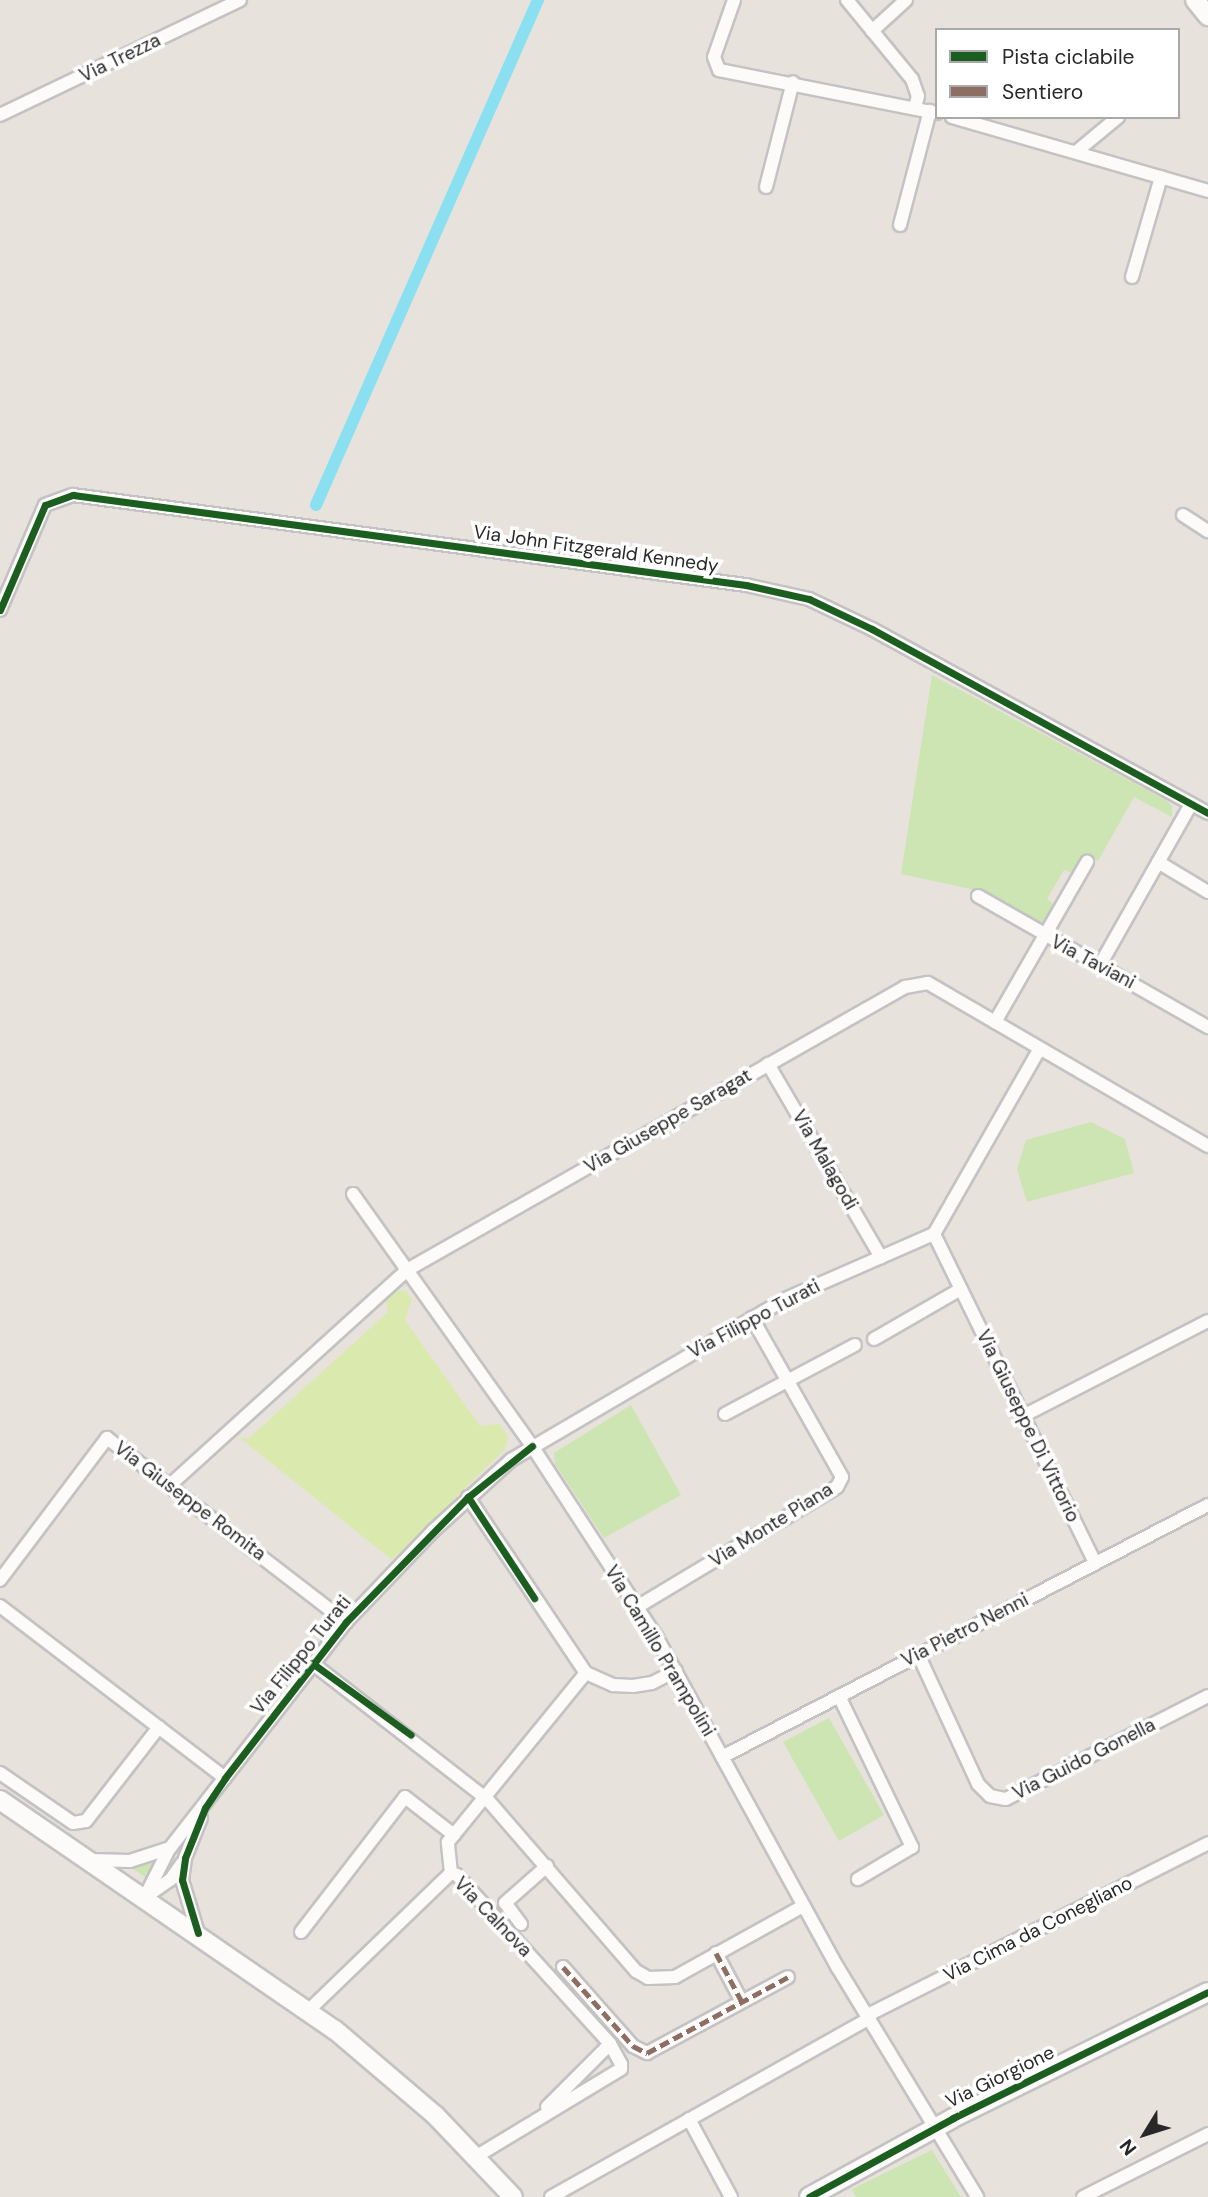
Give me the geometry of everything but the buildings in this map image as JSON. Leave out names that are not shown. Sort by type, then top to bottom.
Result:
[{"type":"main road","points":[[1195,0],[1208,16]]},
{"type":"main road","points":[[0,1800],[309,2010],[393,2077],[477,2156],[513,2197]]},
{"type":"main road","name":"Via Giorgione","points":[[809,2197],[936,2127],[1208,1992]]},
{"type":"street","name":"Via Trezza","points":[[0,115],[240,0]]},
{"type":"street","points":[[734,0],[713,57],[719,70],[793,82],[933,112],[900,225]]},
{"type":"street","points":[[847,0],[912,79],[918,96],[915,107]]},
{"type":"street","points":[[873,31],[906,0]]},
{"type":"street","points":[[766,187],[793,82]]},
{"type":"street","points":[[959,119],[1208,191]]},
{"type":"street","points":[[1076,152],[1116,119]]},
{"type":"street","points":[[1132,277],[1161,177]]},
{"type":"street","name":"Via John Fitzgerald Kennedy","points":[[0,610],[45,505],[72,495],[746,585],[809,598],[872,629],[1208,813]]},
{"type":"street","points":[[1183,515],[1208,531]]},
{"type":"street","points":[[1100,965],[1191,804]]},
{"type":"street","points":[[995,1022],[1087,862]]},
{"type":"street","points":[[1158,862],[1208,892]]},
{"type":"street","name":"Via Taviani","points":[[978,896],[1208,1027]]},
{"type":"street","name":"Via Giuseppe Saragat","points":[[170,1485],[407,1270],[905,987],[928,983],[1208,1146]]},
{"type":"street","points":[[934,1234],[1039,1050]]},
{"type":"street","name":"Via Malagodi","points":[[768,1063],[881,1257]]},
{"type":"street","name":"Via Camillo Prampolini","points":[[353,1194],[532,1446],[637,1607],[676,1671],[803,1906],[977,2197]]},
{"type":"street","name":"Via Filippo Turati","points":[[144,1898],[154,1871],[170,1848],[205,1808],[312,1663],[346,1622],[467,1497],[532,1446],[752,1318],[934,1234]]},
{"type":"street","name":"Via Giuseppe Di Vittorio","points":[[934,1234],[1021,1417],[1095,1563]]},
{"type":"street","points":[[874,1339],[961,1289]]},
{"type":"street","name":"Via Monte Piana","points":[[637,1607],[837,1487],[842,1477],[752,1318]]},
{"type":"street","points":[[1021,1417],[1208,1321]]},
{"type":"street","points":[[725,1414],[855,1345]]},
{"type":"street","name":"Via Giuseppe Romita","points":[[0,1580],[107,1438],[346,1622]]},
{"type":"street","points":[[467,1497],[586,1673],[613,1685],[633,1686],[652,1683],[676,1671]]},
{"type":"street","name":"Via Pietro Nenni","points":[[722,1757],[1208,1505]]},
{"type":"street","points":[[0,1606],[225,1778]]},
{"type":"street","name":"Via Guido Gonella","points":[[918,1654],[978,1784],[990,1797],[1006,1799],[1208,1697]]},
{"type":"street","points":[[312,1663],[487,1799],[636,1971],[648,1978],[675,1977],[803,1906]]},
{"type":"street","points":[[451,1873],[451,1838],[487,1799],[586,1673]]},
{"type":"street","points":[[839,1696],[912,1847],[858,1880]]},
{"type":"street","points":[[0,1773],[73,1823],[86,1821],[159,1727]]},
{"type":"street","points":[[301,1932],[405,1797],[451,1838]]},
{"type":"street","name":"Via Filippo Turati","points":[[144,1898],[171,1879],[185,1858],[205,1808]]},
{"type":"street","name":"Via Cima da Conegliano","points":[[551,2197],[869,2017],[1208,1843]]},
{"type":"street","points":[[89,1860],[130,1861],[170,1848]]},
{"type":"street","name":"Via Filippo Turati","points":[[185,1858],[183,1880],[198,1933]]},
{"type":"street","points":[[522,1924],[505,1903],[547,1866]]},
{"type":"street","name":"Via Calnova","points":[[309,2010],[451,1873],[610,2044]]},
{"type":"street","points":[[716,1953],[743,2002]]},
{"type":"street","points":[[563,1966],[633,2046],[647,2053],[788,1977]]},
{"type":"street","points":[[477,2156],[534,2119],[621,2069],[610,2044],[534,2119]]},
{"type":"street","points":[[688,2119],[731,2197]]},
{"type":"street","points":[[1083,2197],[1208,2134]]},
{"type":"green space","points":[[932,675],[1166,800],[1172,806],[1172,817],[1134,797],[1098,861],[1087,855],[1077,874],[1064,870],[1047,899],[1056,906],[1045,928],[980,891],[901,874]]},
{"type":"green space","points":[[1091,1122],[1125,1139],[1134,1173],[1027,1202],[1017,1169],[1026,1140]]},
{"type":"green space","points":[[394,1290],[406,1291],[412,1299],[405,1320],[480,1426],[500,1424],[508,1436],[505,1449],[392,1560],[239,1437],[248,1439],[388,1312],[386,1299]]},
{"type":"green space","points":[[631,1405],[681,1495],[604,1538],[555,1464],[554,1453]]},
{"type":"green space","points":[[829,1718],[884,1815],[839,1841],[783,1742]]},
{"type":"green space","points":[[156,1861],[148,1879],[129,1866],[148,1864]]},
{"type":"green space","points":[[932,2150],[961,2197],[856,2197],[852,2189]]},
{"type":"waterway","points":[[316,505],[538,0]]},
{"type":"marked path","points":[[716,1953],[742,2002]]},
{"type":"marked path","points":[[563,1967],[633,2046],[647,2053],[788,1977]]},
{"type":"cycle path","points":[[0,610],[45,505],[73,495],[746,585],[809,599],[872,629],[1208,813]]},
{"type":"cycle path","points":[[198,1933],[182,1880],[185,1858],[205,1808],[225,1778],[346,1622],[468,1497],[532,1446]]},
{"type":"cycle path","points":[[468,1497],[534,1598]]},
{"type":"cycle path","points":[[312,1663],[411,1735]]},
{"type":"cycle path","points":[[809,2197],[953,2118],[1208,1992]]}]
